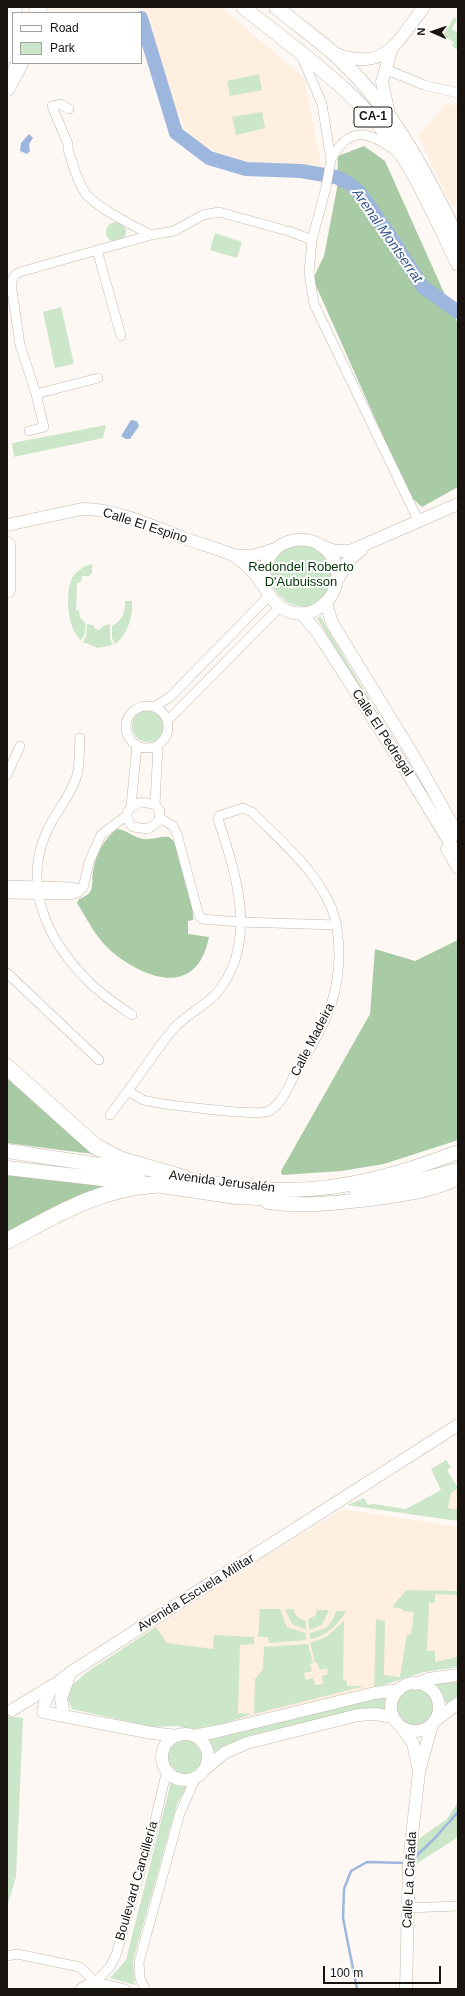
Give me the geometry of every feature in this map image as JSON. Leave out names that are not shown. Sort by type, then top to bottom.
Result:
[{"type":"highway","points":[[27,11],[39,7]]},
{"type":"highway","points":[[7,54],[12,42]]},
{"type":"highway","points":[[7,88],[19,64]]},
{"type":"highway","points":[[7,544],[7,590]]},
{"type":"highway","points":[[7,1067],[94,1146],[122,1160],[184,1178]]},
{"type":"highway","points":[[7,1241],[84,1200],[124,1189],[155,1185]]},
{"type":"main road","name":"CA-1","points":[[243,7],[342,87],[368,112],[404,158],[421,188],[458,264]]},
{"type":"main road","name":"CA-1","points":[[276,7],[331,52],[374,98],[390,118],[413,151],[429,178],[458,239]]},
{"type":"main road","name":"Avenida Jerusalén","points":[[7,1151],[242,1188],[288,1190],[335,1186],[386,1177],[458,1152]]},
{"type":"main road","points":[[386,1177],[429,1168],[458,1159]]},
{"type":"main road","name":"Avenida Jerusalén","points":[[7,1168],[155,1185],[236,1197],[284,1199],[331,1196],[399,1185],[458,1170]]},
{"type":"main road","points":[[236,1197],[287,1204],[333,1203],[418,1192],[458,1178]]},
{"type":"street","points":[[390,118],[382,88],[385,69],[392,48],[424,7]]},
{"type":"street","points":[[331,52],[350,58],[370,60],[392,48]]},
{"type":"street","points":[[301,54],[322,104],[331,164]]},
{"type":"street","points":[[385,69],[424,85],[458,93]]},
{"type":"street","points":[[69,109],[60,104],[52,106],[68,144],[68,150],[84,191],[90,198],[114,215],[151,235]]},
{"type":"street","points":[[404,158],[379,140],[364,134],[345,139],[337,148],[331,164],[312,240],[309,272],[314,304],[419,522]]},
{"type":"street","points":[[29,431],[44,427],[36,394],[20,344],[11,283],[15,275],[20,272],[151,235],[174,231],[203,215],[219,212],[287,231],[312,240]]},
{"type":"street","points":[[97,250],[121,336]]},
{"type":"street","points":[[36,394],[98,378]]},
{"type":"street","points":[[366,545],[347,562],[332,594],[326,603],[312,611],[301,613],[290,612],[280,607],[267,591],[265,566],[275,549],[284,543],[298,540],[313,542],[342,552],[366,545],[458,504]]},
{"type":"street","name":"Calle El Espino","points":[[7,525],[70,511],[92,510],[126,517],[234,556],[253,571],[267,591]]},
{"type":"street","points":[[322,546],[329,553],[334,562],[337,573],[336,584]]},
{"type":"street","name":"Calle El Espino","points":[[234,556],[252,556],[275,549]]},
{"type":"street","points":[[154,707],[170,697],[267,591]]},
{"type":"street","name":"Calle El Pedregal","points":[[326,603],[332,623],[416,760],[458,835]]},
{"type":"street","points":[[168,721],[160,710],[154,707],[147,706],[135,710],[127,721],[128,735],[137,745],[151,748],[158,745],[165,738],[168,721],[280,607]]},
{"type":"street","name":"Calle El Pedregal","points":[[301,613],[318,633],[398,756],[458,856]]},
{"type":"street","points":[[80,738],[77,775],[47,831],[38,858],[37,890],[44,918],[65,955],[87,980],[132,1015]]},
{"type":"street","points":[[7,885],[70,895],[80,890],[89,862],[101,836],[129,810],[142,802],[155,805],[160,811],[160,818],[156,825],[148,829],[142,829],[133,827],[129,822],[129,810],[137,745]]},
{"type":"street","points":[[155,805],[158,745]]},
{"type":"street","points":[[7,775],[20,746]]},
{"type":"street","points":[[398,756],[424,811],[458,868]]},
{"type":"street","name":"Calle Madeira","points":[[128,1091],[138,1098],[147,1101],[248,1112],[268,1112],[275,1107],[316,1039],[330,1008],[338,971],[339,940],[337,925],[323,892],[304,866],[252,812],[246,809],[239,809],[219,816],[218,819],[234,869],[240,898],[240,922]]},
{"type":"street","points":[[160,818],[173,826],[177,834],[199,916],[205,920],[337,925]]},
{"type":"street","points":[[7,894],[37,890]]},
{"type":"street","points":[[110,1115],[174,1028],[209,1000],[223,984],[235,962],[240,922]]},
{"type":"street","points":[[7,973],[99,1060]]},
{"type":"street","name":"Avenida Escuela Militar","points":[[177,1736],[152,1733],[43,1712],[46,1698],[56,1683],[71,1672],[458,1425]]},
{"type":"street","points":[[64,1716],[61,1698],[71,1672]]},
{"type":"street","points":[[194,1736],[375,1693],[398,1690],[406,1685],[444,1676],[458,1675]]},
{"type":"street","points":[[12,1710],[56,1683]]},
{"type":"street","points":[[415,1684],[427,1687],[436,1696],[439,1709],[433,1723]]},
{"type":"street","points":[[398,1690],[392,1702],[393,1717],[400,1726],[407,1730],[424,1730],[458,1703]]},
{"type":"street","points":[[200,1773],[208,1760],[207,1750],[202,1742],[194,1736],[187,1734],[177,1736],[169,1742],[164,1750],[163,1762],[166,1770],[174,1777],[190,1780],[200,1773],[224,1753],[247,1743],[358,1715],[376,1714],[393,1717]]},
{"type":"street","name":"Calle La Cañada","points":[[406,1989],[409,1863],[419,1772],[433,1723]]},
{"type":"street","name":"Calle La Cañada","points":[[400,1726],[413,1743],[419,1772]]},
{"type":"street","points":[[152,1733],[164,1750]]},
{"type":"street","name":"Boulevard Cancillería","points":[[93,1984],[110,1967],[116,1955],[153,1829],[166,1770]]},
{"type":"street","name":"Boulevard Cancillería","points":[[144,1989],[140,1978],[139,1962],[180,1813],[200,1773]]},
{"type":"street","points":[[407,1908],[458,1906]]},
{"type":"street","points":[[7,1956],[17,1954],[80,1967],[91,1978],[93,1984]]},
{"type":"street","name":"Boulevard Cancillería","points":[[80,1989],[86,1984],[125,1989]]},
{"type":"shaded area","points":[[140,7],[221,7],[304,78],[322,169],[230,160],[191,139],[173,103],[153,35]]},
{"type":"shaded area","points":[[446,104],[458,106],[458,197],[453,208],[418,136]]},
{"type":"shaded area","points":[[458,1488],[458,1510],[448,1509],[451,1493]]},
{"type":"shaded area","points":[[343,1509],[458,1527],[458,1667],[424,1672],[339,1699],[200,1732],[177,1726],[152,1727],[72,1709],[68,1699],[87,1672],[224,1582]]},
{"type":"green space","points":[[454,17],[457,19],[452,29],[458,33],[458,50],[452,46],[454,42],[443,36]]},
{"type":"green space","points":[[259,74],[262,90],[230,96],[227,81]]},
{"type":"green space","points":[[262,112],[265,128],[236,135],[232,117]]},
{"type":"green space","points":[[364,146],[385,161],[458,324],[458,487],[422,507],[409,495],[313,279],[324,256],[337,188],[338,156]]},
{"type":"green space","points":[[116,222],[123,225],[126,232],[123,239],[116,242],[109,239],[106,232],[109,225]]},
{"type":"green space","points":[[215,233],[242,242],[237,258],[210,250]]},
{"type":"green space","points":[[61,307],[74,364],[55,368],[43,312]]},
{"type":"green space","points":[[106,425],[103,438],[14,457],[12,443]]},
{"type":"green space","name":"Redondel Roberto D'Aubuisson","points":[[290,545],[314,545],[331,563],[331,585],[325,595],[316,604],[305,607],[294,605],[275,591],[270,580],[270,569],[275,557]]},
{"type":"green space","points":[[92,564],[92,573],[89,576],[82,576],[81,582],[77,583],[76,610],[79,610],[80,618],[86,624],[84,636],[81,640],[76,635],[70,620],[68,592],[74,575],[80,569]]},
{"type":"green space","points":[[125,601],[132,601],[132,613],[129,625],[120,640],[115,644],[112,638],[112,626],[123,615]]},
{"type":"green space","points":[[320,616],[458,850],[397,756],[317,618]]},
{"type":"green space","points":[[87,624],[93,625],[95,629],[99,630],[103,626],[110,624],[110,638],[113,645],[98,648],[83,642],[86,636]]},
{"type":"green space","points":[[148,710],[157,713],[161,717],[164,726],[161,735],[157,739],[148,742],[139,739],[135,735],[132,726],[135,717],[139,713]]},
{"type":"green space","points":[[117,829],[124,830],[144,839],[169,837],[176,843],[188,881],[192,900],[193,920],[188,921],[188,934],[209,937],[203,956],[194,969],[182,976],[169,978],[154,975],[139,970],[125,961],[111,951],[101,940],[77,903],[79,899],[86,896],[90,892],[93,871],[98,853],[104,843]]},
{"type":"green space","points":[[458,940],[458,1140],[384,1164],[341,1171],[282,1175],[281,1171],[370,1014],[375,949],[415,961]]},
{"type":"green space","points":[[7,1072],[100,1155],[7,1143]]},
{"type":"green space","points":[[7,1174],[111,1186],[7,1236]]},
{"type":"green space","points":[[446,1460],[451,1467],[447,1470],[458,1488],[451,1493],[448,1508],[458,1510],[458,1521],[347,1505],[364,1498],[368,1505],[373,1504],[406,1509],[441,1490],[431,1469]]},
{"type":"green space","points":[[406,1590],[458,1591],[458,1595],[435,1594],[435,1603],[429,1603],[427,1651],[435,1651],[435,1662],[458,1657],[458,1667],[424,1672],[374,1688],[376,1619],[385,1621],[384,1675],[400,1677],[407,1634],[411,1634],[414,1612],[403,1611],[402,1609],[392,1607]]},
{"type":"green space","points":[[260,1609],[280,1609],[287,1627],[305,1633],[306,1640],[269,1643],[268,1637],[258,1637]]},
{"type":"green space","points":[[285,1609],[293,1609],[297,1617],[306,1621],[306,1630],[292,1624]]},
{"type":"green space","points":[[317,1610],[329,1610],[322,1625],[309,1630],[308,1619],[315,1616]]},
{"type":"green space","points":[[336,1611],[346,1611],[340,1621],[327,1633],[310,1639],[310,1633],[320,1630],[330,1624]]},
{"type":"green space","points":[[344,1621],[343,1680],[347,1681],[347,1686],[365,1686],[254,1714],[255,1679],[263,1669],[264,1647],[308,1644],[313,1663],[310,1664],[312,1671],[304,1673],[306,1680],[313,1678],[315,1685],[323,1684],[322,1676],[328,1674],[327,1668],[320,1670],[317,1662],[315,1663],[310,1643],[326,1637]]},
{"type":"green space","points":[[156,1627],[167,1643],[213,1649],[214,1635],[254,1637],[254,1644],[240,1645],[238,1713],[252,1714],[200,1732],[177,1726],[152,1727],[72,1709],[68,1699],[71,1686],[87,1672]]},
{"type":"green space","points":[[458,1680],[458,1697],[446,1703],[435,1684]]},
{"type":"green space","points":[[415,1687],[430,1693],[436,1708],[430,1723],[415,1729],[400,1723],[394,1708],[400,1693]]},
{"type":"green space","points":[[390,1696],[389,1711],[322,1720],[273,1730],[248,1736],[214,1752],[206,1737]]},
{"type":"green space","points":[[7,1716],[23,1718],[16,1877],[7,1907]]},
{"type":"green space","points":[[180,1738],[188,1738],[195,1741],[200,1746],[203,1757],[200,1768],[195,1773],[188,1776],[180,1776],[173,1773],[168,1768],[165,1761],[165,1753],[168,1746],[173,1741]]},
{"type":"green space","points":[[171,1782],[187,1786],[177,1804],[133,1961],[135,1985],[110,1978],[126,1960]]},
{"type":"green space","points":[[458,1802],[458,1835],[455,1839],[413,1866],[417,1840],[447,1819]]},
{"type":"water","points":[[29,134],[33,138],[29,144],[30,151],[27,154],[20,151],[21,143]]},
{"type":"water","points":[[131,420],[137,421],[139,426],[130,439],[126,439],[121,436]]},
{"type":"waterway","name":"Arenal Montserrat","points":[[142,21],[176,133],[209,158],[246,169],[301,171],[336,177],[350,184],[360,193],[423,287],[458,312]]},
{"type":"waterway","points":[[414,1858],[434,1839],[458,1812]]},
{"type":"waterway","points":[[357,1989],[343,1918],[344,1889],[351,1871],[367,1862],[405,1863]]}]
